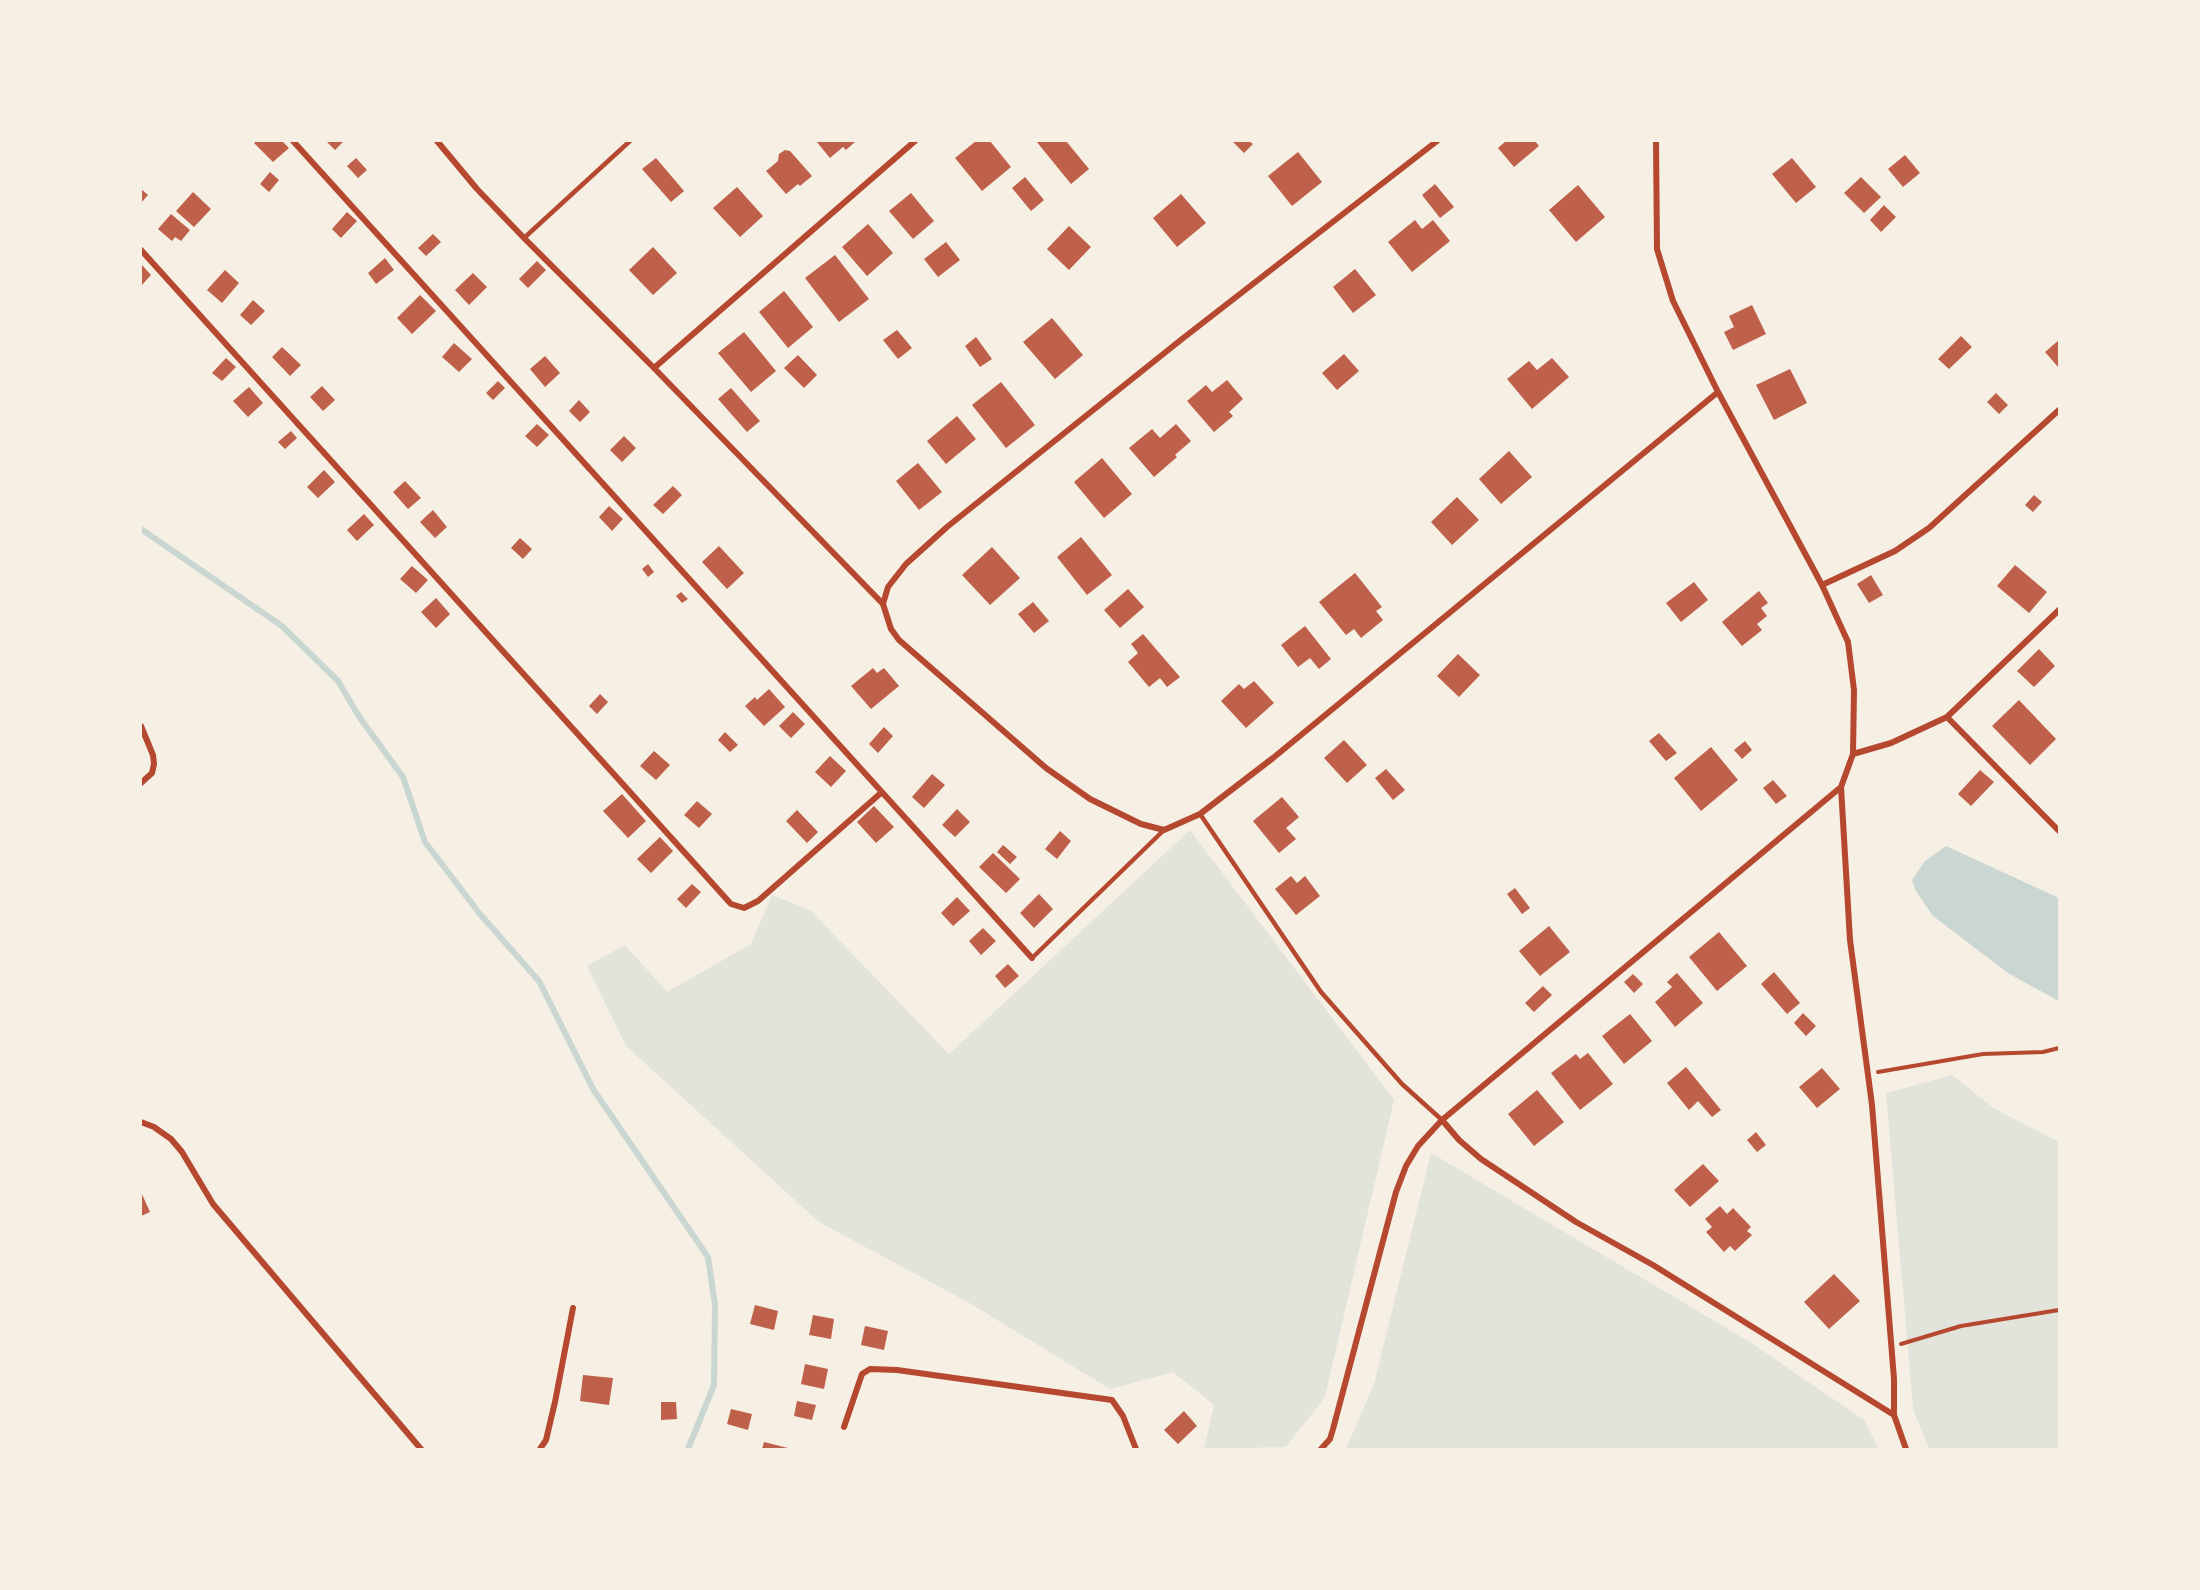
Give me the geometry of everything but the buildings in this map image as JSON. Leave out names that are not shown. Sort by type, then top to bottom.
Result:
[{"type":"street","points":[[292,141],[1032,958]]},
{"type":"street","points":[[437,141],[477,189],[524,238],[883,604],[891,629],[899,640],[1046,768],[1090,799],[1141,824],[1164,830],[1200,814],[1273,758],[1718,392]]},
{"type":"street","points":[[654,368],[915,141]]},
{"type":"street","points":[[883,604],[888,587],[906,564],[947,527],[1182,339],[1437,141]]},
{"type":"street","points":[[1656,141],[1657,249],[1673,301],[1718,392],[1822,585],[1848,642],[1854,690],[1853,754],[1841,787],[1850,940],[1868,1074],[1892,1346],[1894,1415],[1906,1449]]},
{"type":"street","points":[[141,250],[730,904],[744,908],[759,901],[882,792]]},
{"type":"street","points":[[1822,585],[1895,551],[1929,528],[2059,410]]},
{"type":"street","points":[[1853,754],[1891,743],[1947,717],[2059,610]]},
{"type":"street","points":[[1947,717],[2059,831]]},
{"type":"street","points":[[141,726],[153,755],[154,764],[152,772],[141,783]]},
{"type":"street","points":[[1321,1449],[1330,1439],[1333,1429],[1396,1192],[1406,1166],[1418,1146],[1442,1120],[1841,787]]},
{"type":"street","points":[[1442,1120],[1459,1140],[1481,1159],[1576,1222],[1653,1265],[1894,1415]]},
{"type":"street","points":[[141,1122],[154,1127],[171,1139],[182,1152],[213,1204],[421,1449]]},
{"type":"street","points":[[540,1449],[546,1440],[555,1402],[573,1308]]},
{"type":"street","points":[[844,1426],[862,1374],[870,1369],[897,1370],[1112,1400],[1124,1416],[1136,1449]]},
{"type":"lane","points":[[524,238],[630,141]]},
{"type":"lane","points":[[1200,814],[1321,992],[1402,1084],[1442,1120]]},
{"type":"lane","points":[[1032,958],[1164,830]]},
{"type":"path","points":[[1868,1074],[1983,1053],[2043,1052],[2059,1048]]},
{"type":"path","points":[[1892,1346],[1960,1326],[2059,1310]]},
{"type":"shaded area","points":[[1190,830],[1394,1100],[1325,1397],[1286,1447],[1204,1449],[1214,1405],[1173,1372],[1110,1389],[971,1304],[819,1222],[626,1046],[587,966],[625,945],[667,992],[751,944],[772,895],[810,910],[949,1054]]},
{"type":"shaded area","points":[[1946,846],[2059,898],[2059,999],[2008,973],[1933,916],[1916,891],[1912,880],[1925,861]]},
{"type":"shaded area","points":[[1952,1075],[1995,1109],[2059,1142],[2059,1449],[1929,1449],[1913,1409],[1886,1093]]},
{"type":"shaded area","points":[[1431,1153],[1750,1342],[1864,1420],[1879,1449],[1346,1449],[1374,1384]]},
{"type":"waterway","points":[[141,529],[282,626],[338,681],[360,718],[403,777],[425,842],[480,914],[539,981],[593,1089],[708,1257],[715,1305],[714,1385],[688,1449]]}]
